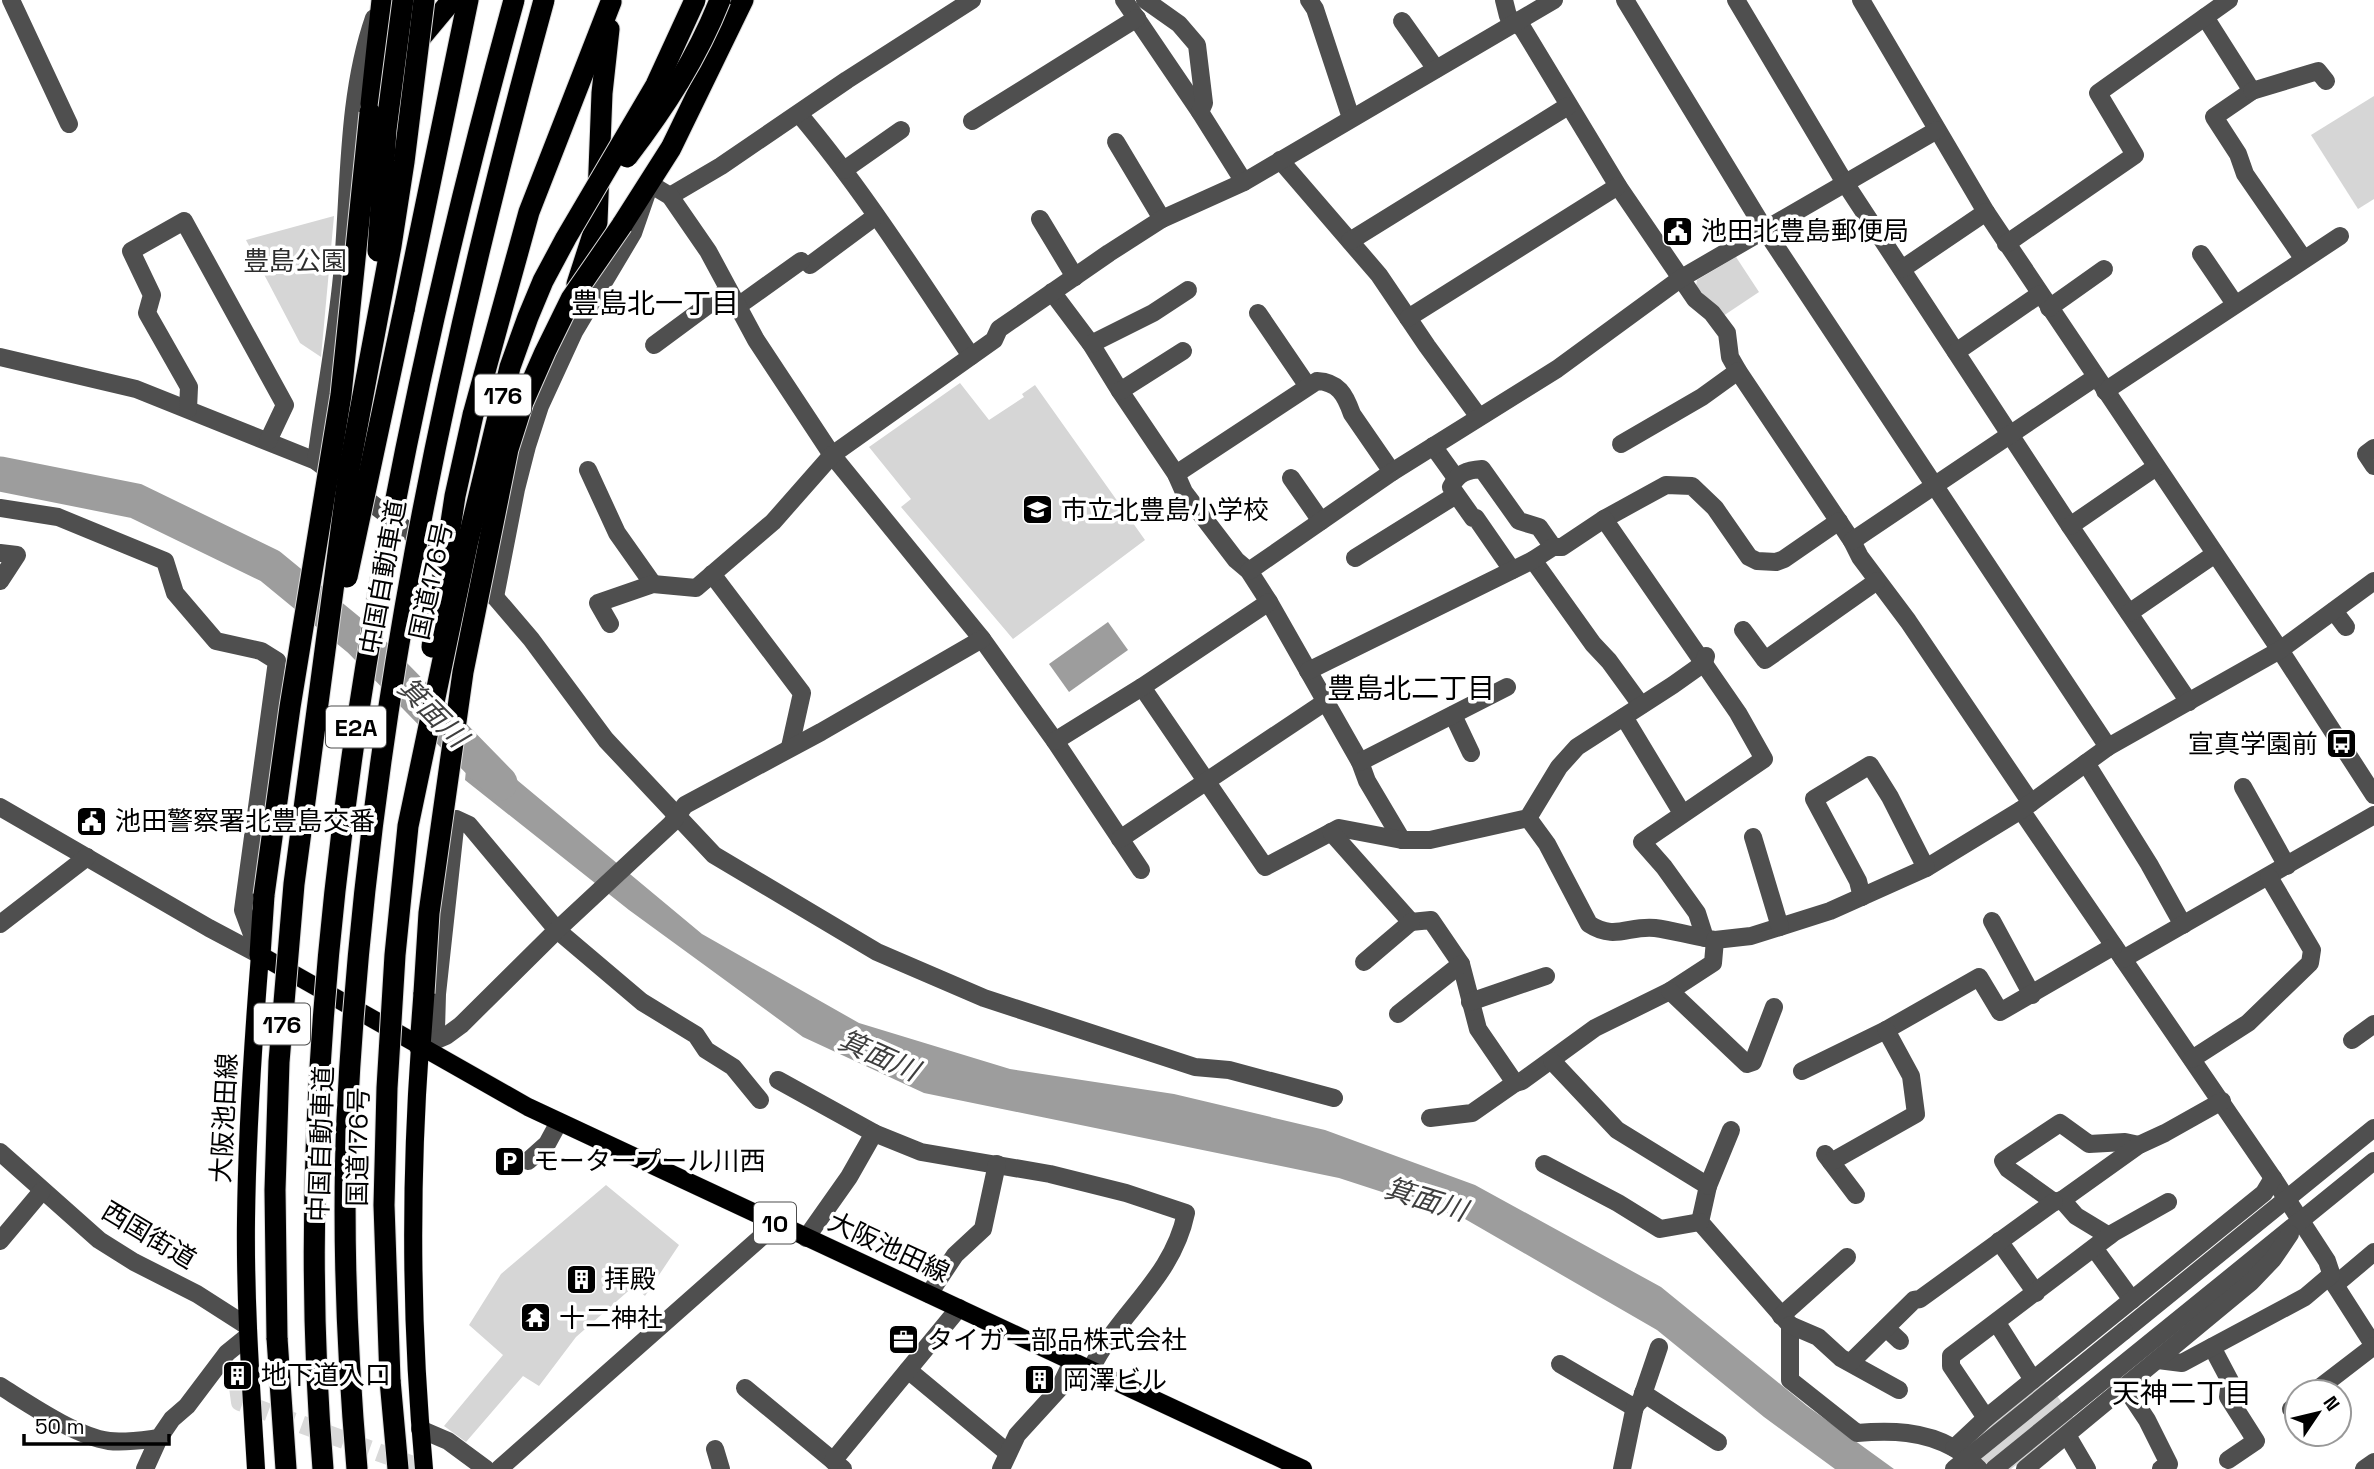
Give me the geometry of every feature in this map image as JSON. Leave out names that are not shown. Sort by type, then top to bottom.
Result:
[{"type":"highway","points":[[260,955],[264,895],[290,707],[341,395],[381,0]]},
{"type":"highway","points":[[371,347],[386,130],[403,0]]},
{"type":"highway","name":"176","points":[[286,1469],[277,1338],[275,1190],[279,1062],[295,884],[349,470],[404,162],[424,0]]},
{"type":"highway","points":[[370,113],[397,66],[452,0]]},
{"type":"highway","points":[[316,712],[372,469],[468,0]]},
{"type":"highway","name":"中国自動車道","points":[[323,1469],[318,1414],[314,1271],[316,1120],[326,970],[343,815],[367,656],[429,334],[513,0]]},
{"type":"highway","name":"中国自動車道","points":[[357,1469],[346,1267],[347,1120],[357,971],[373,822],[422,513],[468,303],[544,0]]},
{"type":"highway","name":"国道176号","points":[[398,1469],[390,1380],[384,1205],[387,1088],[395,955],[408,826],[478,493],[510,367],[543,281],[656,85],[695,0]]},
{"type":"highway","points":[[566,238],[671,96],[703,42],[720,0]]},
{"type":"highway","points":[[571,299],[650,184],[690,112],[743,0]]},
{"type":"highway","points":[[420,1047],[431,994],[429,913],[463,672],[508,449],[523,402],[584,267],[597,222],[602,93],[612,1]]},
{"type":"highway","points":[[408,826],[455,496],[473,415],[529,212],[612,1]]},
{"type":"main road","name":"大阪池田線","points":[[256,1469],[247,1331],[246,1220],[249,1120],[260,955],[465,1073],[559,1122],[1303,1469]]},
{"type":"main road","points":[[420,1047],[415,1151],[414,1265],[424,1469]]},
{"type":"street","points":[[11,0],[69,124]]},
{"type":"street","points":[[316,461],[342,278],[356,91],[368,34],[381,0]]},
{"type":"street","points":[[670,196],[721,166],[847,80],[972,0]]},
{"type":"street","points":[[1124,0],[1244,182]]},
{"type":"street","points":[[1145,0],[1179,24],[1197,45],[1204,103],[1200,112]]},
{"type":"street","points":[[1309,0],[1315,9],[1351,118]]},
{"type":"street","points":[[1504,0],[1508,16],[1523,29],[1618,186],[1680,279],[1727,333],[1730,357],[1738,371],[1860,557],[1908,621],[2118,953],[2221,1101],[2327,1261],[2333,1280],[2374,1346],[2332,1378]]},
{"type":"street","points":[[610,624],[598,603],[653,584],[696,588],[773,522],[832,455],[994,340],[999,329],[1162,219],[1244,182],[1554,0]]},
{"type":"street","points":[[1625,0],[1765,230],[2108,747]]},
{"type":"street","points":[[1736,0],[1845,183],[2189,702]]},
{"type":"street","points":[[1861,0],[2006,244],[2280,650],[2374,795]]},
{"type":"street","points":[[2006,244],[2135,155],[2098,93],[2229,0]]},
{"type":"street","points":[[2205,17],[2252,91]]},
{"type":"street","points":[[972,121],[1137,18]]},
{"type":"street","points":[[1402,21],[1436,69]]},
{"type":"street","points":[[2303,258],[2245,174],[2238,154],[2214,117],[2252,91],[2318,71],[2326,81]]},
{"type":"street","points":[[1350,241],[1568,106]]},
{"type":"street","points":[[799,114],[844,170],[971,356]]},
{"type":"street","points":[[844,170],[901,130]]},
{"type":"street","points":[[1249,571],[1392,472],[1557,369],[1680,279],[1937,130]]},
{"type":"street","points":[[1116,142],[1162,219]]},
{"type":"street","points":[[1280,160],[1379,275],[1479,417]]},
{"type":"street","points":[[495,597],[516,489],[540,406],[574,332],[633,233],[650,184],[670,196],[708,251],[727,291],[756,340],[832,455],[982,639],[1055,741],[1068,765],[1141,870]]},
{"type":"street","points":[[1408,318],[1618,186]]},
{"type":"street","points":[[1902,269],[1986,212]]},
{"type":"street","points":[[738,306],[876,216]]},
{"type":"street","points":[[1040,219],[1075,277]]},
{"type":"street","points":[[188,409],[189,387],[148,313],[152,295],[131,251],[184,221],[285,405],[268,441]]},
{"type":"street","points":[[1852,541],[2010,435],[2235,304],[2340,236]]},
{"type":"street","points":[[2201,254],[2235,304]]},
{"type":"street","points":[[1956,352],[2104,269]]},
{"type":"street","points":[[1091,344],[1153,313],[1188,290]]},
{"type":"street","points":[[654,345],[727,291]]},
{"type":"street","points":[[1052,292],[1091,344],[1196,507],[1236,560],[1249,571],[1269,602],[1402,840]]},
{"type":"street","points":[[1258,313],[1307,385]]},
{"type":"street","points":[[1119,391],[1183,351]]},
{"type":"street","points":[[0,357],[136,389],[316,461],[495,597],[531,639],[606,740],[714,855],[877,953],[984,998],[1195,1067],[1229,1070],[1334,1098]]},
{"type":"street","points":[[1620,444],[1702,397],[1738,371]]},
{"type":"street","points":[[1176,474],[1317,380],[1329,381],[1336,386],[1392,472]]},
{"type":"street","points":[[1433,446],[1473,518],[1476,518],[1512,570]]},
{"type":"street","points":[[2374,448],[2366,454],[2374,466]]},
{"type":"street","points":[[2070,526],[2156,467]]},
{"type":"street","points":[[1355,558],[1456,487],[1468,470],[1482,469],[1519,521],[1539,527],[1553,547]]},
{"type":"street","points":[[588,470],[617,533],[653,584]]},
{"type":"street","points":[[1291,478],[1321,522]]},
{"type":"street","points":[[1308,671],[1533,560],[1553,547],[1562,547],[1604,519],[1666,485],[1692,485],[1715,508],[1749,557],[1767,562],[1784,559],[1839,522]]},
{"type":"street","points":[[0,508],[58,517],[165,561],[175,593],[216,641],[261,651],[277,661],[243,910],[260,955]]},
{"type":"street","points":[[1430,1118],[1472,1113],[1515,1083],[1522,1082],[1595,1028],[1670,991],[1713,963],[1710,939],[1697,913],[1642,842],[1764,759],[1705,659],[1604,519]]},
{"type":"street","points":[[0,553],[17,555],[0,581]]},
{"type":"street","points":[[2129,613],[2215,554]]},
{"type":"street","points":[[1533,560],[1641,705]]},
{"type":"street","points":[[712,574],[802,693],[790,747]]},
{"type":"street","points":[[1744,630],[1765,660],[1877,581]]},
{"type":"street","points":[[1528,818],[1547,844],[1589,924],[1597,930],[1614,934],[1652,927],[1710,939],[1751,936],[1780,928],[1830,911],[1926,868],[2026,806],[2108,747],[2280,650],[2374,581]]},
{"type":"street","points":[[1055,741],[1142,687],[1269,602]]},
{"type":"street","points":[[2334,611],[2346,627]]},
{"type":"street","points":[[420,1047],[446,1036],[469,1017],[648,842],[671,824],[685,805],[821,732],[982,639]]},
{"type":"street","points":[[1142,687],[1265,867],[1339,828],[1402,840],[1430,840],[1528,818],[1559,767],[1577,747],[1623,718],[1705,659]]},
{"type":"street","points":[[1360,762],[1507,687]]},
{"type":"street","points":[[1120,839],[1325,702]]},
{"type":"street","points":[[1453,715],[1471,753]]},
{"type":"street","points":[[1623,718],[1682,813]]},
{"type":"street","points":[[2086,763],[2150,864],[2183,925]]},
{"type":"street","points":[[1862,897],[1858,881],[1814,799],[1870,765],[1890,797],[1926,868]]},
{"type":"street","points":[[2242,787],[2287,866]]},
{"type":"street","points":[[0,807],[209,929],[260,955]]},
{"type":"street","points":[[1801,1071],[1886,1030],[1979,977],[2000,1012],[2118,953],[2183,925],[2374,815]]},
{"type":"street","points":[[469,1017],[456,1017],[449,1013],[431,994],[456,819],[469,825],[556,930],[642,1002],[696,1035],[706,1050],[733,1067],[760,1100]]},
{"type":"street","points":[[1331,832],[1411,922]]},
{"type":"street","points":[[1753,837],[1780,928]]},
{"type":"street","points":[[0,924],[87,857]]},
{"type":"street","points":[[2192,1059],[2248,1023],[2310,963],[2312,950],[2269,877]]},
{"type":"street","points":[[1364,962],[1411,922],[1431,920],[1461,964],[1478,1028],[1515,1083]]},
{"type":"street","points":[[1992,921],[2032,995]]},
{"type":"street","points":[[1398,1014],[1461,964]]},
{"type":"street","points":[[1470,1002],[1546,976]]},
{"type":"street","points":[[1670,991],[1747,1064],[1753,1062],[1774,1007]]},
{"type":"street","points":[[2352,1040],[2374,1024]]},
{"type":"street","points":[[1856,1195],[1828,1158],[1916,1114],[1911,1076],[1886,1030]]},
{"type":"street","points":[[1552,1061],[1617,1130],[1708,1186]]},
{"type":"street","points":[[778,1080],[874,1133],[921,1152],[1050,1174],[1126,1193],[1186,1213],[1179,1240],[1166,1265],[1102,1346],[1090,1371]]},
{"type":"street","points":[[1851,1362],[1914,1300],[2139,1145],[2221,1101]]},
{"type":"street","points":[[528,1161],[547,1143],[559,1122]]},
{"type":"street","points":[[2109,1236],[2008,1169],[2003,1161],[2060,1123],[2090,1144],[2125,1142],[2139,1145]]},
{"type":"street","points":[[1954,1469],[2374,1128]]},
{"type":"street","points":[[1700,1222],[1708,1186],[1731,1130]]},
{"type":"street","points":[[806,1238],[849,1177],[874,1133]]},
{"type":"street","name":"西国街道","points":[[0,1152],[99,1240],[134,1262],[197,1294],[247,1331]]},
{"type":"street","points":[[1994,1469],[2299,1219],[2374,1161]]},
{"type":"street","points":[[929,1294],[955,1255],[983,1229],[997,1164]]},
{"type":"street","points":[[1544,1164],[1573,1187],[1613,1210],[1660,1229],[1700,1222]]},
{"type":"street","points":[[1954,1448],[1986,1418],[2264,1193],[2273,1178]]},
{"type":"street","points":[[0,1241],[42,1191]]},
{"type":"street","points":[[1986,1418],[1951,1366],[1951,1356],[2109,1236],[2168,1202]]},
{"type":"street","points":[[2025,1469],[2251,1282],[2273,1259],[2299,1219]]},
{"type":"street","points":[[1700,1222],[1785,1321],[1818,1337],[1841,1358],[1899,1390]]},
{"type":"street","points":[[499,1469],[776,1224]]},
{"type":"street","points":[[1999,1241],[2036,1293]]},
{"type":"street","points":[[2094,1248],[2132,1300]]},
{"type":"street","points":[[2158,1360],[2182,1363],[2305,1297],[2374,1252]]},
{"type":"street","points":[[1847,1257],[1785,1321],[1790,1380],[1857,1433],[1887,1430],[1913,1433],[1954,1448],[1979,1469]]},
{"type":"street","points":[[745,1388],[838,1465],[958,1308]]},
{"type":"street","points":[[1997,1322],[2033,1380]]},
{"type":"street","points":[[1886,1328],[1900,1341]]},
{"type":"street","points":[[145,1469],[159,1438],[172,1419],[187,1406],[247,1331]]},
{"type":"street","points":[[1622,1469],[1639,1400],[1659,1347]]},
{"type":"street","points":[[2213,1347],[2230,1381],[2228,1397],[2256,1441],[2228,1460]]},
{"type":"street","points":[[908,1370],[1005,1461],[1017,1434],[1059,1389],[1072,1362]]},
{"type":"street","points":[[1560,1364],[1639,1400],[1718,1441]]},
{"type":"street","points":[[0,1386],[68,1426],[101,1439],[122,1441],[159,1438]]},
{"type":"street","points":[[2125,1387],[2147,1420],[2169,1464],[2161,1469]]},
{"type":"street","points":[[420,1429],[448,1441],[486,1469]]},
{"type":"street","points":[[2067,1434],[2087,1469]]},
{"type":"street","points":[[715,1449],[721,1469]]},
{"type":"street","points":[[2364,1469],[2374,1461]]},
{"type":"green space","points":[[2374,96],[2374,199],[2358,209],[2311,135]]},
{"type":"green space","name":"豊島公園","points":[[334,216],[321,357],[300,343],[246,240]]},
{"type":"green space","points":[[1736,257],[1759,292],[1723,316],[1696,286],[1697,280]]},
{"type":"green space","points":[[960,383],[989,420],[1024,397],[1022,394],[1035,385],[1145,540],[1013,639],[901,507],[911,499],[869,447]]},
{"type":"green space","name":"十二神社","points":[[606,1185],[679,1245],[645,1296],[634,1286],[576,1337],[539,1386],[523,1376],[466,1442],[444,1426],[503,1355],[469,1325],[501,1274]]},
{"type":"green space","points":[[2045,1380],[2075,1420],[2011,1469],[1992,1469],[1966,1444]]},
{"type":"water","points":[[1108,622],[1128,650],[1069,692],[1049,664]]},
{"type":"water","points":[[469,740],[702,934],[859,1023],[1010,1069],[1174,1094],[1325,1130],[1475,1185],[1661,1287],[1807,1406],[1894,1469],[1835,1469],[1764,1417],[1657,1330],[1465,1219],[1339,1178],[924,1093],[803,1037],[629,910],[465,780]]},
{"type":"waterway","name":"箕面川","points":[[0,474],[136,501],[270,566],[360,640],[500,783]]},
{"type":"tunnel","points":[[238,1387],[240,1402],[424,1469]]},
{"type":"place","name":"池田北豊島郵便局","points":[[1678,231]]},
{"type":"place","name":"市立北豊島小学校","points":[[1038,510]]},
{"type":"place","name":"宣真学園前","points":[[2341,744]]},
{"type":"place","name":"池田警察署北豊島交番","points":[[92,821]]},
{"type":"place","name":"モータープール川西","points":[[510,1161]]},
{"type":"place","name":"拝殿","points":[[581,1279]]},
{"type":"place","name":"十二神社","points":[[536,1318]]},
{"type":"place","name":"タイガー部品株式会社","points":[[904,1340]]},
{"type":"place","name":"地下道入口","points":[[238,1375]]},
{"type":"place","name":"岡澤ビル","points":[[1040,1380]]},
{"type":"district","name":"豊島北一丁目","points":[[655,303]]},
{"type":"district","name":"豊島北二丁目","points":[[1411,688]]},
{"type":"district","name":"天神二丁目","points":[[2182,1393]]}]
